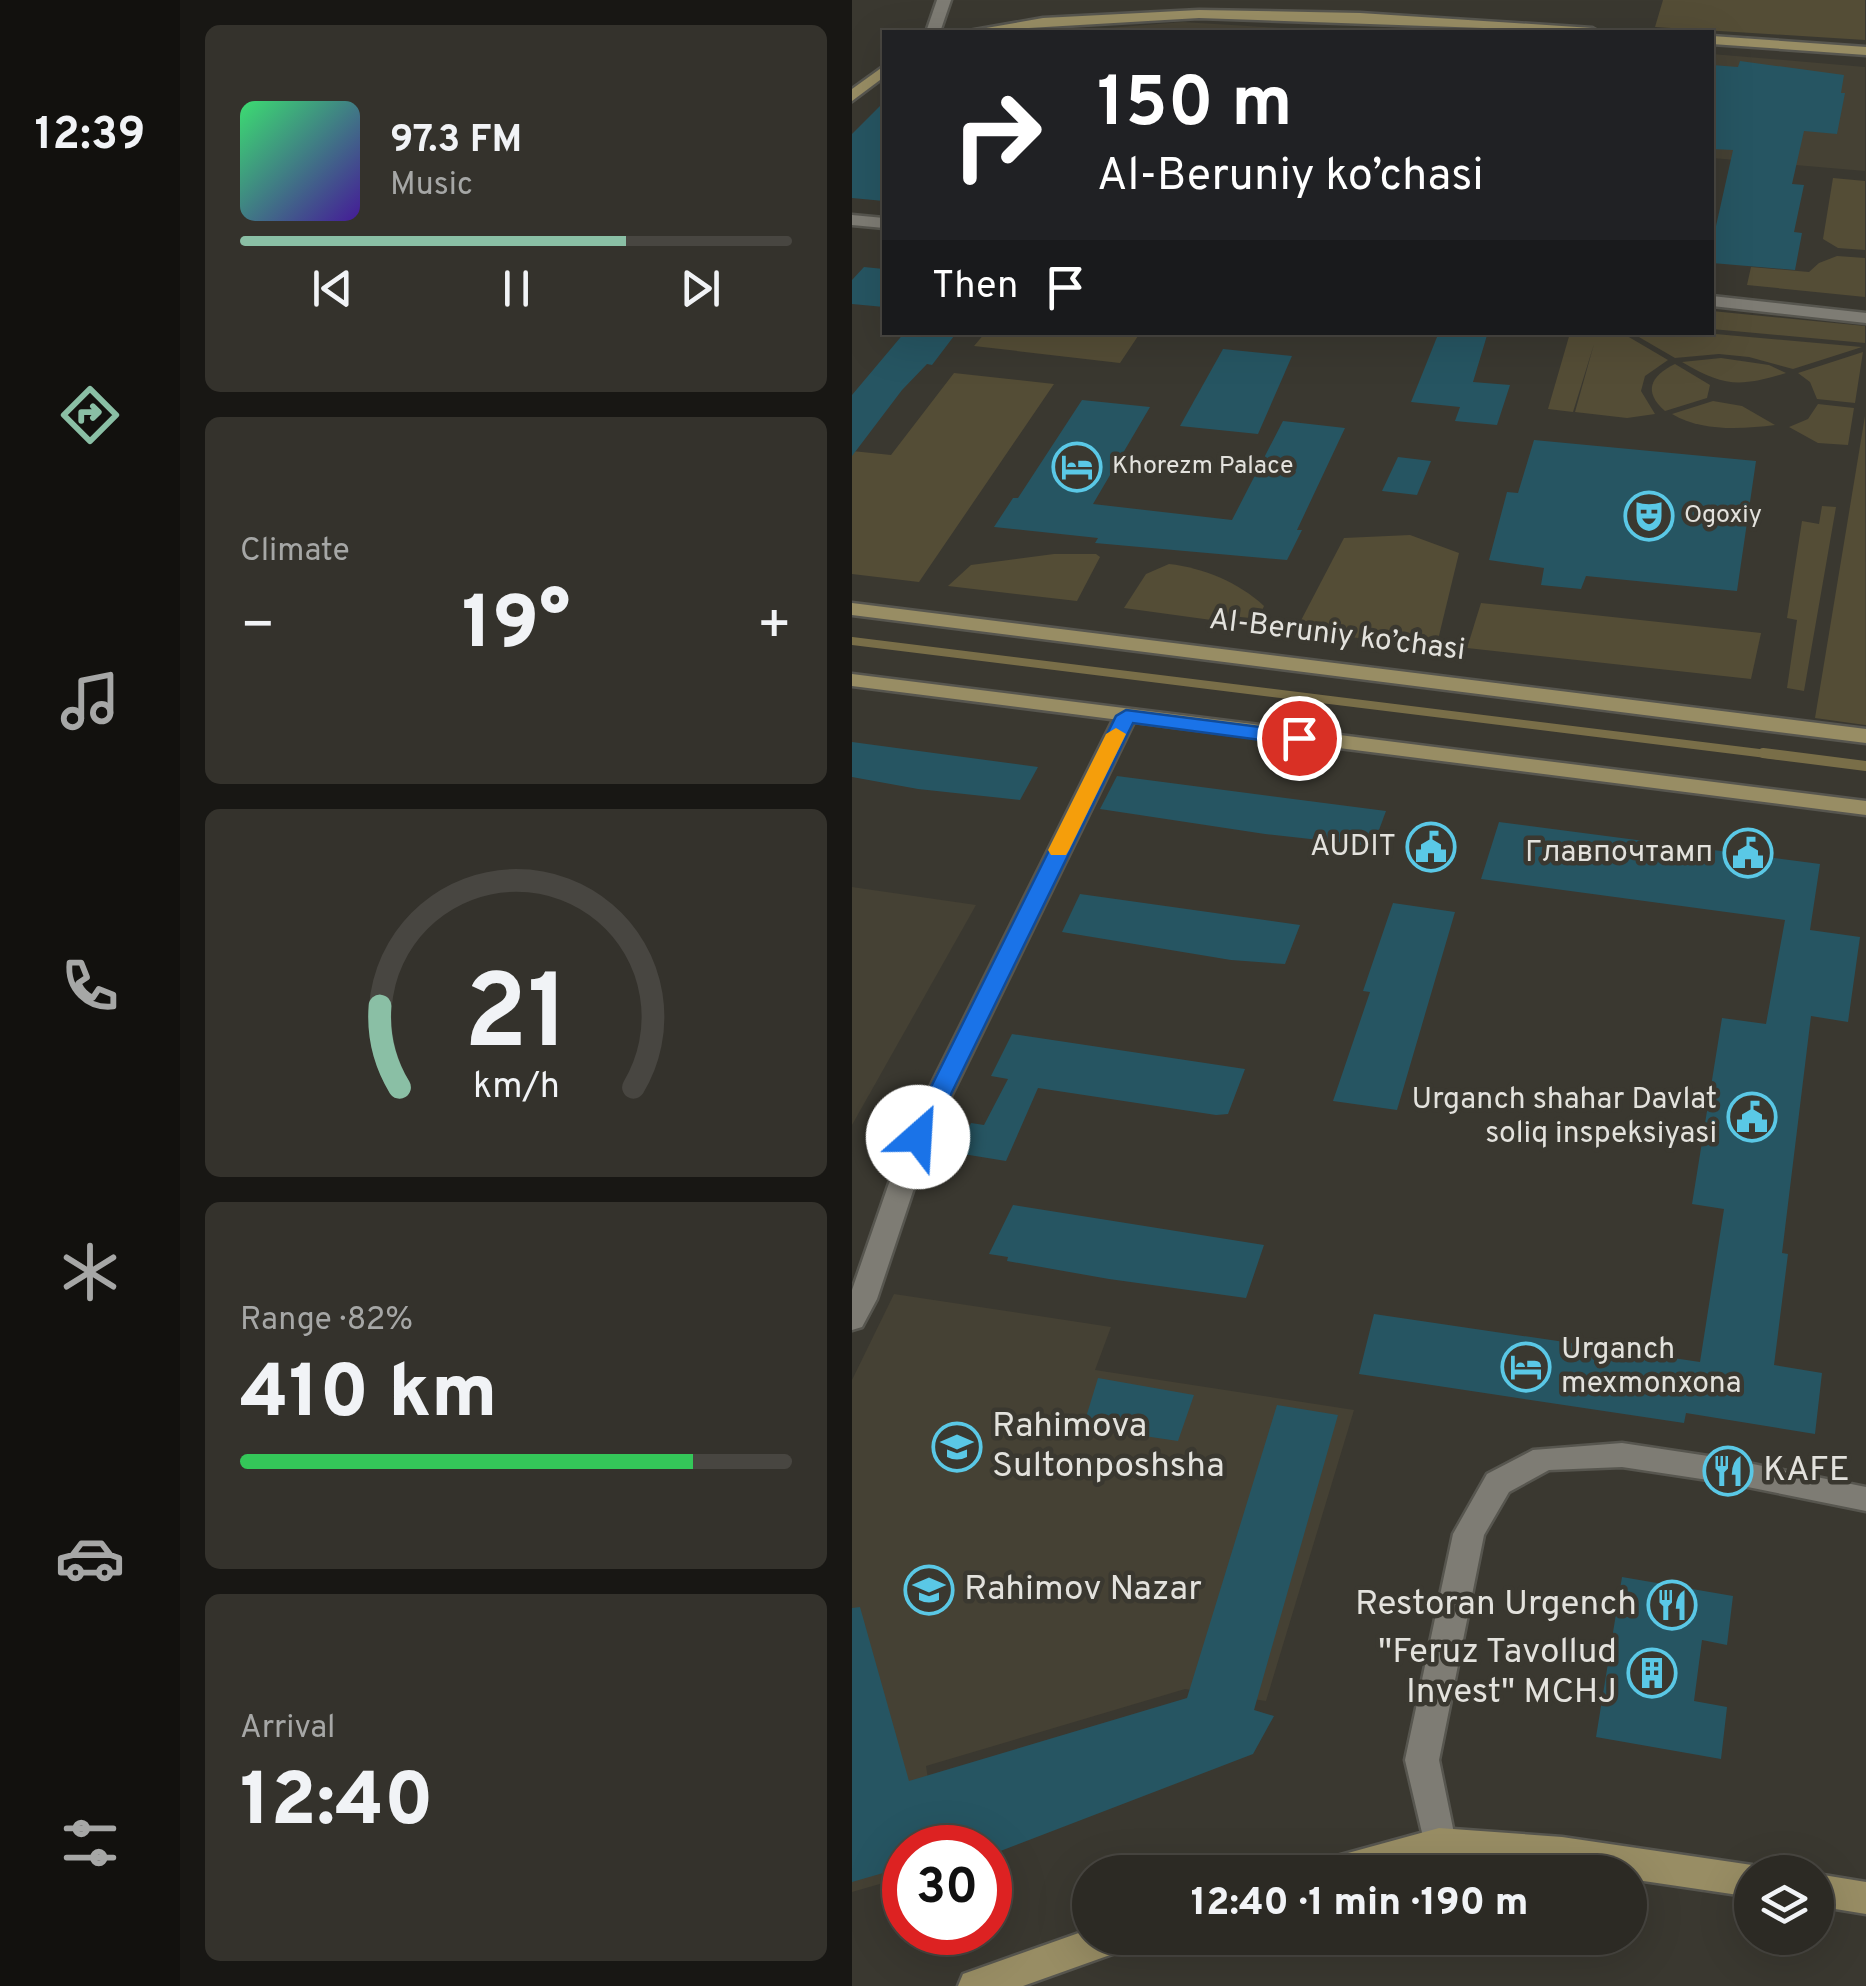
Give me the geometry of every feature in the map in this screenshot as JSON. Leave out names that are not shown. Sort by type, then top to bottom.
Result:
[{"type":"main road","points":[[980,30],[1098,11],[1210,7],[1561,30]]},
{"type":"main road","points":[[1714,40],[1866,51]]},
{"type":"main road","points":[[852,97],[882,72]]},
{"type":"main road","name":"Al-Beruniy ko’chasi","points":[[852,609],[1866,736]]},
{"type":"main road","points":[[852,680],[1866,808]]},
{"type":"main road","points":[[1399,1855],[1439,1844],[1562,1853],[1734,1878]]},
{"type":"main road","points":[[1834,1893],[1866,1898]]},
{"type":"main road","points":[[976,1986],[1072,1952]]},
{"type":"street","points":[[933,30],[944,0]]},
{"type":"street","points":[[852,220],[882,223]]},
{"type":"street","points":[[1714,301],[1866,318]]},
{"type":"street","points":[[852,1319],[863,1298],[918,1137],[1126,716]]},
{"type":"street","points":[[1439,1844],[1422,1760],[1469,1534],[1498,1483],[1544,1458],[1622,1455],[1728,1471],[1866,1499]]},
{"type":"shaded area","points":[[1663,0],[1865,0],[1865,40],[1655,27]]},
{"type":"shaded area","points":[[1183,22],[1314,30],[1082,30]]},
{"type":"shaded area","points":[[1714,54],[1865,67],[1865,171],[1714,158]]},
{"type":"shaded area","points":[[1833,178],[1865,181],[1865,250],[1838,248],[1823,239]]},
{"type":"shaded area","points":[[1837,256],[1865,258],[1865,297],[1747,285],[1751,267],[1809,272]]},
{"type":"shaded area","points":[[1714,311],[1865,326],[1865,343],[1714,329]]},
{"type":"shaded area","points":[[1714,334],[1862,347],[1793,369],[1749,357],[1719,354],[1675,358],[1635,335]]},
{"type":"shaded area","points":[[983,335],[1139,335],[1120,363],[974,346]]},
{"type":"shaded area","points":[[1569,335],[1625,335],[1668,360],[1645,376],[1641,391],[1655,414],[1627,418],[1575,412],[1594,344],[1573,412],[1548,409]]},
{"type":"shaded area","points":[[1863,352],[1855,403],[1817,399],[1810,382],[1798,373]]},
{"type":"shaded area","points":[[1721,358],[1769,365],[1786,373],[1732,382],[1682,362]]},
{"type":"shaded area","points":[[1675,364],[1710,385],[1707,398],[1665,411],[1654,397],[1652,385]]},
{"type":"shaded area","points":[[954,373],[1054,384],[919,582],[852,574],[852,451],[891,455]]},
{"type":"shaded area","points":[[1713,401],[1742,406],[1775,425],[1709,426],[1672,414]]},
{"type":"shaded area","points":[[1818,404],[1854,408],[1848,445],[1818,443],[1789,427],[1808,419]]},
{"type":"shaded area","points":[[1865,416],[1866,725],[1815,718]]},
{"type":"shaded area","points":[[1822,506],[1836,507],[1804,691],[1787,688],[1797,620],[1787,618],[1802,521],[1819,524]]},
{"type":"shaded area","points":[[1410,535],[1459,553],[1436,648],[1296,630],[1344,538]]},
{"type":"shaded area","points":[[1054,554],[1100,557],[1077,601],[948,586],[971,565]]},
{"type":"shaded area","points":[[1169,564],[1220,578],[1254,597],[1264,606],[1255,626],[1124,608],[1146,574]]},
{"type":"shaded area","points":[[1481,603],[1761,633],[1751,679],[1467,648]]},
{"type":"shaded area","points":[[852,887],[976,905],[852,1125]]},
{"type":"shaded area","points":[[894,1294],[1111,1327],[1095,1370],[1354,1410],[1266,1701],[1185,1689],[926,1766],[935,1825],[882,1825],[882,1883],[852,1892],[852,1380]]},
{"type":"building","points":[[1740,61],[1844,75],[1841,93],[1845,93],[1837,134],[1804,131],[1792,184],[1804,185],[1794,232],[1802,233],[1795,270],[1714,263],[1714,226],[1733,150],[1714,149],[1714,65],[1738,67]]},
{"type":"building","points":[[882,104],[882,201],[852,198],[852,134]]},
{"type":"building","points":[[864,267],[882,269],[882,307],[852,304],[852,280]]},
{"type":"building","points":[[902,335],[955,335],[932,365],[927,364],[902,390],[852,456],[852,395]]},
{"type":"building","points":[[1438,335],[1487,335],[1473,382],[1510,385],[1497,425],[1455,421],[1460,407],[1411,402]]},
{"type":"building","points":[[1223,349],[1292,356],[1258,434],[1180,426]]},
{"type":"building","name":"Khorezm Palace","points":[[1082,400],[1150,407],[1093,504],[1232,520],[1283,421],[1345,428],[1287,560],[1095,543],[1098,538],[994,527],[1013,498],[1018,498]]},
{"type":"building","points":[[1534,440],[1756,461],[1737,591],[1586,576],[1581,589],[1541,585],[1544,568],[1489,560],[1507,492],[1518,493]]},
{"type":"building","points":[[1398,457],[1431,461],[1417,495],[1382,491]]},
{"type":"building","points":[[852,742],[1038,767],[1020,800],[918,789],[852,777]]},
{"type":"building","points":[[1117,776],[1386,811],[1373,846],[1265,834],[1100,809]]},
{"type":"building","points":[[1499,822],[1820,864],[1810,930],[1860,937],[1848,1022],[1811,1016],[1782,1253],[1788,1254],[1774,1365],[1822,1373],[1815,1434],[1686,1413],[1684,1423],[1359,1374],[1374,1314],[1700,1362],[1724,1209],[1692,1204],[1722,1018],[1766,1024],[1785,920],[1481,879]]},
{"type":"building","points":[[1080,894],[1300,925],[1285,964],[1231,960],[1062,932]]},
{"type":"building","points":[[1393,903],[1455,912],[1397,1110],[1333,1101],[1370,992],[1363,991]]},
{"type":"building","points":[[1012,1034],[1245,1069],[1228,1114],[1038,1088],[1006,1161],[957,1153],[971,1123],[984,1125],[1008,1079],[991,1076]]},
{"type":"building","points":[[1013,1205],[1264,1245],[1246,1298],[1109,1279],[1007,1261],[1008,1257],[989,1254]]},
{"type":"building","points":[[1098,1378],[1194,1395],[1178,1441],[1083,1427]]},
{"type":"building","points":[[1277,1405],[1338,1415],[1254,1710],[1274,1716],[1253,1754],[1012,1847],[1012,1825],[882,1825],[882,1873],[852,1882],[852,1608],[860,1607],[909,1781],[1187,1698]]},
{"type":"building","name":"\"Feruz Tavollud Invest\" MCHJ","points":[[1622,1577],[1733,1596],[1727,1645],[1702,1640],[1694,1701],[1727,1707],[1721,1759],[1596,1737]]},
{"type":"waterway","points":[[852,641],[1783,756]]},
{"type":"waterway","points":[[1763,753],[1866,766]]},
{"type":"slow traffic","points":[[1059,850],[1116,734]]},
{"type":"place","name":"Khorezm Palace","points":[[1077,467]]},
{"type":"place","name":"Ogoxiy","points":[[1649,516]]},
{"type":"place","name":"AUDIT","points":[[1431,847]]},
{"type":"place","name":"Главпочтамп","points":[[1748,853]]},
{"type":"place","name":"Urganch shahar Davlat soliq inspeksiyasi","points":[[1752,1117]]},
{"type":"place","name":"Urganch mexmonxona","points":[[1526,1367]]},
{"type":"place","name":"Rahimova Sultonposhsha","points":[[957,1447]]},
{"type":"place","name":"KAFE","points":[[1728,1471]]},
{"type":"place","name":"Rahimov Nazar","points":[[929,1590]]},
{"type":"place","name":"Restoran Urgench","points":[[1672,1605]]},
{"type":"place","name":"\"Feruz Tavollud Invest\" MCHJ","points":[[1652,1673]]},
{"type":"route","points":[[918,1137],[1126,716],[1299,738]]}]
